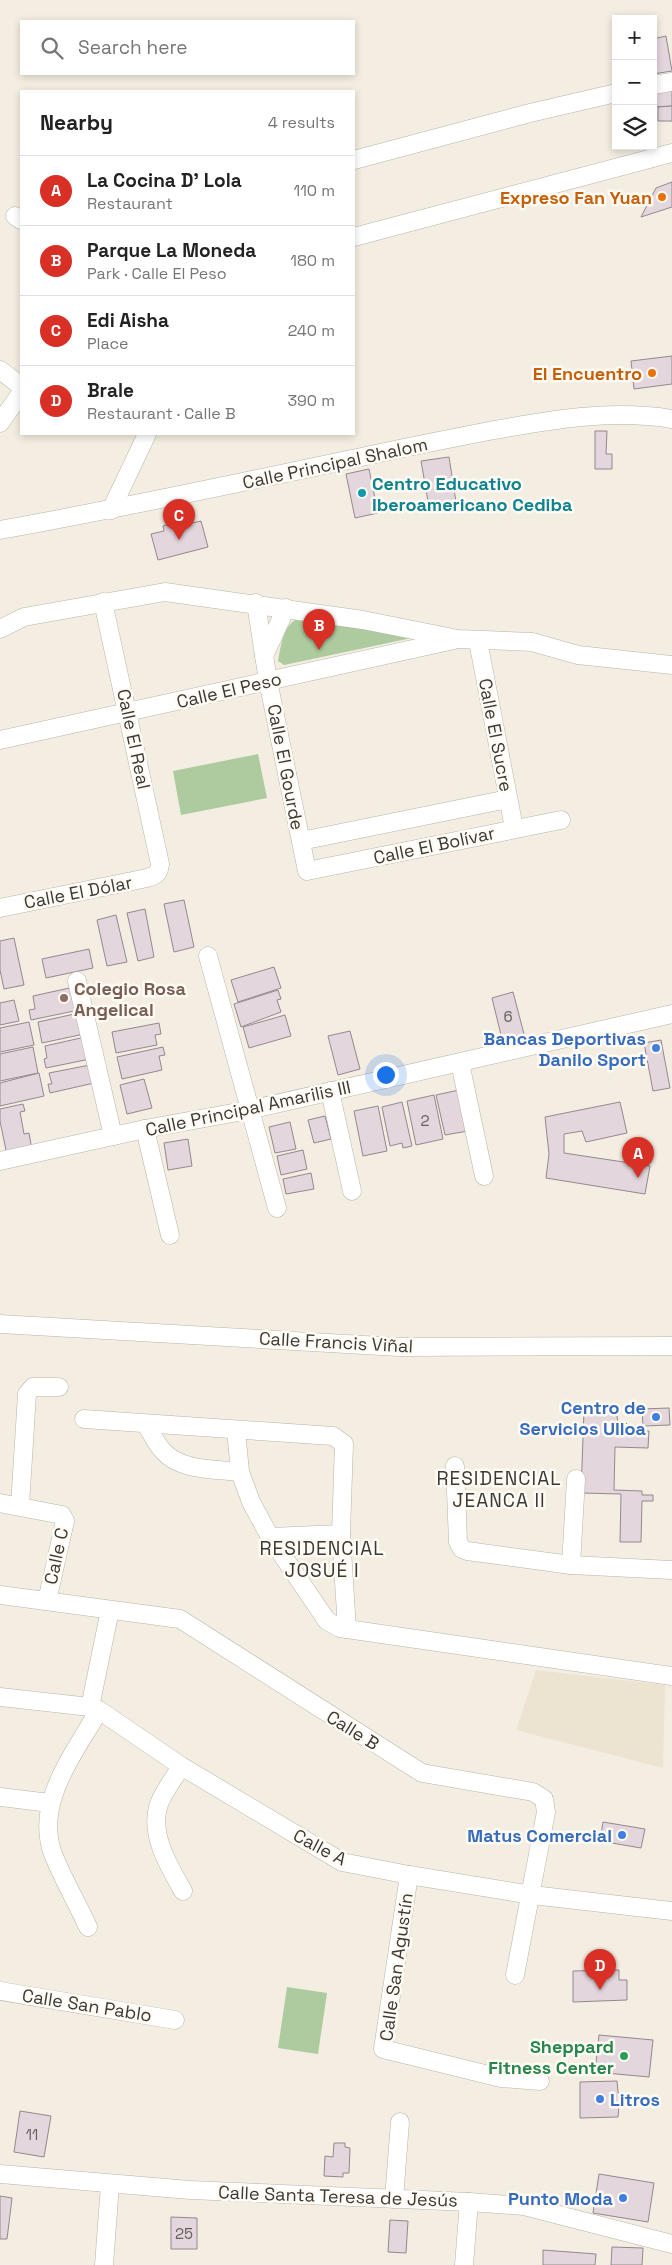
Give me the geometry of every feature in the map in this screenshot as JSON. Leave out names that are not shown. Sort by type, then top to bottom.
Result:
[{"type":"street","points":[[657,84],[672,82]]},
{"type":"street","points":[[355,160],[530,113],[612,94]]},
{"type":"street","points":[[355,237],[672,153]]},
{"type":"street","points":[[0,370],[20,385]]},
{"type":"street","points":[[0,423],[20,394]]},
{"type":"street","name":"Calle Principal Shalom","points":[[0,530],[111,510],[419,445],[548,420],[583,416],[624,415],[672,419]]},
{"type":"street","points":[[111,510],[147,435]]},
{"type":"street","points":[[0,628],[24,617],[165,592],[256,603],[363,620],[458,639],[532,642],[578,655],[672,665]]},
{"type":"street","name":"Calle El Real","points":[[103,602],[160,864],[160,871],[156,876]]},
{"type":"street","name":"Calle El Gourde","points":[[256,603],[268,681],[307,871]]},
{"type":"street","points":[[264,656],[286,608]]},
{"type":"street","name":"Calle El Peso","points":[[0,740],[458,639]]},
{"type":"street","name":"Calle El Sucre","points":[[478,641],[514,828]]},
{"type":"street","name":"Calle El Bolívar","points":[[300,841],[508,800]]},
{"type":"street","name":"Calle El Bolívar","points":[[307,871],[561,820]]},
{"type":"street","name":"Calle El Dólar","points":[[0,908],[156,876]]},
{"type":"street","points":[[208,956],[276,1208]]},
{"type":"street","points":[[77,981],[113,1136]]},
{"type":"street","name":"Calle Principal Amarilis III","points":[[0,1161],[145,1128],[249,1110],[672,1014]]},
{"type":"street","points":[[460,1063],[484,1176]]},
{"type":"street","points":[[330,1091],[352,1191]]},
{"type":"street","points":[[145,1128],[170,1235]]},
{"type":"street","name":"Calle Francis Viñal","points":[[0,1324],[398,1347],[672,1346]]},
{"type":"street","points":[[20,1506],[27,1394],[33,1387],[59,1386]]},
{"type":"street","points":[[84,1419],[146,1425],[334,1436],[340,1440],[344,1444],[341,1534],[346,1629]]},
{"type":"street","points":[[146,1425],[162,1450],[171,1458],[183,1464],[240,1472]]},
{"type":"street","points":[[236,1430],[240,1472],[251,1502],[270,1536],[332,1626],[672,1676]]},
{"type":"street","points":[[455,1466],[458,1542],[467,1551],[571,1565],[672,1570]]},
{"type":"street","points":[[571,1565],[576,1479]]},
{"type":"street","name":"Calle C","points":[[0,1503],[62,1514],[65,1521],[47,1601]]},
{"type":"street","points":[[270,1536],[341,1534]]},
{"type":"street","name":"Calle B","points":[[0,1595],[180,1620],[422,1773],[533,1792],[539,1795],[544,1799],[546,1812],[532,1895],[515,1975]]},
{"type":"street","points":[[88,1927],[53,1853],[48,1829],[50,1802],[94,1708],[110,1610]]},
{"type":"street","name":"Calle A","points":[[0,1697],[94,1708],[180,1766],[342,1862],[532,1895],[672,1911]]},
{"type":"street","points":[[180,1766],[158,1807],[158,1828],[161,1846],[183,1891]]},
{"type":"street","points":[[0,1797],[50,1802]]},
{"type":"street","name":"Calle San Agustín","points":[[409,1875],[383,2050],[501,2078],[540,2081]]},
{"type":"street","name":"Calle San Pablo","points":[[0,1990],[175,2020]]},
{"type":"street","points":[[394,2199],[400,2122]]},
{"type":"street","name":"Calle Santa Teresa de Jesús","points":[[0,2174],[110,2185],[524,2206],[672,2244]]},
{"type":"street","points":[[104,2265],[110,2185]]},
{"type":"street","points":[[464,2265],[468,2202]]},
{"type":"shaded area","points":[[536,1670],[665,1685],[663,1768],[516,1730]]},
{"type":"green space","points":[[295,620],[421,636],[284,665],[278,661],[281,644],[287,628]]},
{"type":"green space","points":[[258,754],[267,798],[181,815],[173,771]]},
{"type":"green space","points":[[287,1987],[327,1993],[318,2054],[278,2048]]},
{"type":"building","points":[[666,36],[672,71],[657,73],[657,38]]},
{"type":"building","points":[[672,90],[672,106],[657,107],[657,91]]},
{"type":"building","points":[[672,106],[672,121],[658,121],[658,107]]},
{"type":"building","name":"Expreso Fan Yuan","points":[[672,182],[672,207],[641,217],[656,188]]},
{"type":"building","name":"El Encuentro","points":[[672,356],[672,384],[634,389],[631,361]]},
{"type":"building","points":[[595,431],[607,431],[606,454],[612,454],[612,469],[595,469]]},
{"type":"building","points":[[449,457],[456,502],[429,507],[421,461]]},
{"type":"building","name":"Centro Educativo Iberoamericano Cediba","points":[[369,469],[378,513],[355,518],[346,474]]},
{"type":"building","points":[[187,520],[188,524],[201,521],[208,547],[158,560],[151,534],[164,531],[163,526]]},
{"type":"building","points":[[184,900],[194,947],[174,952],[164,904]]},
{"type":"building","points":[[145,909],[154,957],[138,961],[127,913]]},
{"type":"building","points":[[116,915],[127,962],[107,966],[97,920]]},
{"type":"building","points":[[14,938],[24,985],[4,989],[0,970],[0,941]]},
{"type":"building","points":[[89,949],[93,968],[46,978],[42,959]]},
{"type":"building","points":[[274,967],[281,988],[238,1002],[231,980]]},
{"type":"building","points":[[74,987],[79,1010],[31,1020],[29,1010],[35,1009],[33,996]]},
{"type":"building","points":[[278,990],[281,999],[277,1000],[281,1012],[241,1027],[234,1004]]},
{"type":"building","points":[[513,992],[524,1034],[502,1039],[492,998]]},
{"type":"building","points":[[14,1000],[19,1021],[0,1025],[0,1003]]},
{"type":"building","points":[[79,1013],[84,1034],[42,1043],[38,1022]]},
{"type":"building","points":[[285,1015],[291,1036],[249,1048],[243,1027]]},
{"type":"building","points":[[29,1022],[34,1045],[0,1052],[0,1028]]},
{"type":"building","points":[[159,1023],[161,1034],[155,1035],[157,1045],[116,1053],[112,1032]]},
{"type":"building","points":[[350,1031],[360,1069],[338,1075],[328,1036]]},
{"type":"building","points":[[85,1037],[90,1059],[46,1068],[44,1059],[47,1058],[45,1046]]},
{"type":"building","points":[[661,1040],[670,1088],[653,1091],[644,1043]]},
{"type":"building","points":[[33,1047],[38,1073],[0,1081],[0,1054]]},
{"type":"building","points":[[163,1047],[165,1055],[159,1056],[162,1070],[122,1079],[117,1057]]},
{"type":"building","points":[[90,1065],[94,1083],[50,1093],[48,1084],[52,1084],[49,1073]]},
{"type":"building","points":[[39,1073],[44,1096],[0,1106],[0,1083]]},
{"type":"building","points":[[144,1079],[152,1108],[127,1114],[120,1085]]},
{"type":"building","points":[[459,1090],[468,1131],[445,1135],[436,1095]]},
{"type":"building","points":[[434,1095],[443,1139],[416,1145],[407,1101]]},
{"type":"building","points":[[402,1102],[412,1146],[403,1148],[402,1143],[390,1146],[382,1107]]},
{"type":"building","points":[[620,1102],[627,1133],[586,1142],[582,1131],[564,1134],[564,1153],[650,1166],[645,1194],[546,1178],[549,1154],[545,1117]]},
{"type":"building","points":[[23,1104],[25,1111],[20,1112],[24,1134],[29,1133],[32,1150],[7,1155],[0,1121],[0,1109]]},
{"type":"building","points":[[378,1106],[387,1151],[363,1156],[354,1111]]},
{"type":"building","points":[[325,1116],[331,1139],[314,1143],[308,1120]]},
{"type":"building","points":[[290,1122],[296,1149],[275,1153],[269,1127]]},
{"type":"building","points":[[188,1139],[192,1166],[168,1170],[164,1143]]},
{"type":"building","points":[[303,1150],[307,1169],[281,1175],[277,1156]]},
{"type":"building","points":[[311,1173],[314,1189],[286,1194],[283,1179]]},
{"type":"building","name":"Centro de Servicios Ulloa","points":[[669,1408],[670,1425],[643,1426],[642,1409]]},
{"type":"building","points":[[584,1410],[611,1411],[617,1416],[618,1424],[626,1423],[633,1431],[649,1431],[648,1448],[615,1447],[614,1490],[642,1491],[642,1495],[653,1495],[653,1501],[642,1501],[641,1542],[620,1542],[621,1494],[581,1493]]},
{"type":"building","name":"Matus Comercial","points":[[603,1822],[645,1829],[641,1848],[600,1841]]},
{"type":"building","points":[[619,1970],[619,1980],[627,1980],[627,2000],[573,2002],[573,1971]]},
{"type":"building","name":"Sheppard Fitness Center","points":[[599,2035],[653,2040],[649,2077],[595,2072]]},
{"type":"building","name":"Litros","points":[[617,2081],[620,2095],[618,2117],[580,2118],[580,2082]]},
{"type":"building","points":[[20,2111],[51,2116],[44,2157],[14,2152]]},
{"type":"building","points":[[334,2143],[345,2143],[345,2147],[350,2148],[349,2173],[343,2173],[343,2177],[324,2176],[325,2156],[333,2157]]},
{"type":"building","name":"Punto Moda","points":[[599,2174],[654,2183],[648,2222],[593,2213]]},
{"type":"building","points":[[0,2196],[12,2198],[7,2239],[0,2239]]},
{"type":"building","points":[[171,2217],[197,2218],[197,2249],[171,2249]]},
{"type":"building","points":[[390,2220],[408,2221],[406,2253],[388,2252]]},
{"type":"building","points":[[612,2247],[643,2248],[642,2265],[611,2265]]},
{"type":"building","points":[[543,2250],[596,2254],[595,2265],[543,2265]]},
{"type":"place","name":"Expreso Fan Yuan","points":[[662,197]]},
{"type":"place","name":"El Encuentro","points":[[652,373]]},
{"type":"place","name":"Centro Educativo Iberoamericano Cediba","points":[[362,493]]},
{"type":"place","name":"Edi Aisha","points":[[179,540]]},
{"type":"place","name":"Parque La Moneda","points":[[319,650]]},
{"type":"place","name":"Colegio Rosa Angelical","points":[[64,998]]},
{"type":"place","name":"Bancas Deportivas Danilo Sport","points":[[656,1048]]},
{"type":"place","name":"La Cocina D' Lola","points":[[638,1178]]},
{"type":"place","name":"Centro de Servicios Ulloa","points":[[656,1417]]},
{"type":"place","name":"Matus Comercial","points":[[622,1835]]},
{"type":"place","name":"Brale","points":[[600,1990]]},
{"type":"place","name":"Sheppard Fitness Center","points":[[624,2056]]},
{"type":"place","name":"Litros","points":[[600,2099]]},
{"type":"place","name":"Punto Moda","points":[[623,2198]]},
{"type":"district","name":"RESIDENCIAL JEANCA II","points":[[499,1489]]},
{"type":"district","name":"RESIDENCIAL JOSUÉ I","points":[[322,1559]]}]
